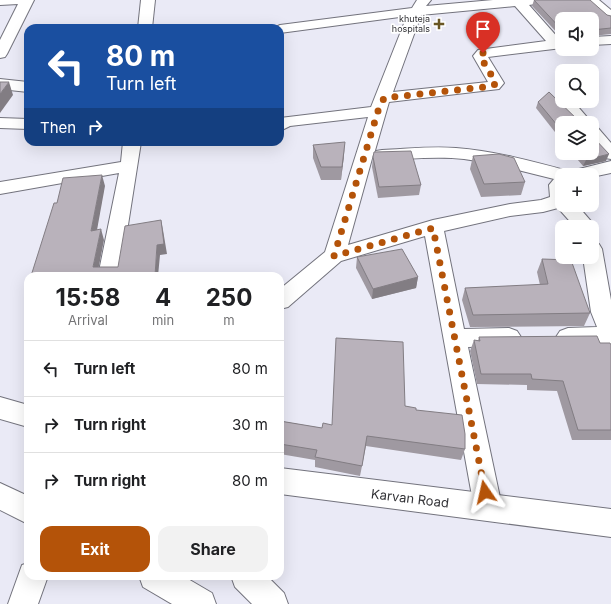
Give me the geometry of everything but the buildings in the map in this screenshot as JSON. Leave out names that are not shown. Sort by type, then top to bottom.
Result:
[{"type":"street","points":[[0,1],[24,0]]},
{"type":"street","points":[[0,54],[27,0]]},
{"type":"street","points":[[145,24],[148,0]]},
{"type":"street","points":[[284,28],[420,6],[537,0]]},
{"type":"street","points":[[591,0],[611,17]]},
{"type":"street","points":[[519,2],[555,41]]},
{"type":"street","points":[[334,256],[381,104],[420,6]]},
{"type":"street","points":[[599,41],[611,40]]},
{"type":"street","points":[[284,123],[381,104],[493,86],[496,83],[480,56],[483,53],[555,45]]},
{"type":"street","points":[[0,84],[24,87]]},
{"type":"street","points":[[570,108],[578,116]]},
{"type":"street","points":[[0,123],[24,124]]},
{"type":"street","points":[[599,140],[611,154]]},
{"type":"street","points":[[110,272],[134,146]]},
{"type":"street","points":[[364,155],[442,153],[465,154],[497,159],[555,174]]},
{"type":"street","points":[[0,188],[129,166]]},
{"type":"street","points":[[599,170],[611,167]]},
{"type":"street","points":[[284,298],[334,256],[433,228],[510,210],[544,206],[555,201]]},
{"type":"street","points":[[575,212],[582,220]]},
{"type":"street","points":[[433,228],[488,507]]},
{"type":"street","points":[[455,338],[611,336],[602,312],[594,264]]},
{"type":"street","points":[[0,408],[24,415]]},
{"type":"street","name":"Karvan Road","points":[[284,482],[611,523]]},
{"type":"street","points":[[0,496],[24,508]]},
{"type":"street","points":[[23,604],[32,580]]},
{"type":"street","points":[[161,580],[201,604]]},
{"type":"street","points":[[250,580],[273,604]]},
{"type":"place","name":"khuteja hospitals","points":[[439,24]]},
{"type":"route","points":[[483,53],[480,56],[496,83],[493,86],[487,88],[384,98],[378,111],[334,256],[433,228],[485,492]]}]
